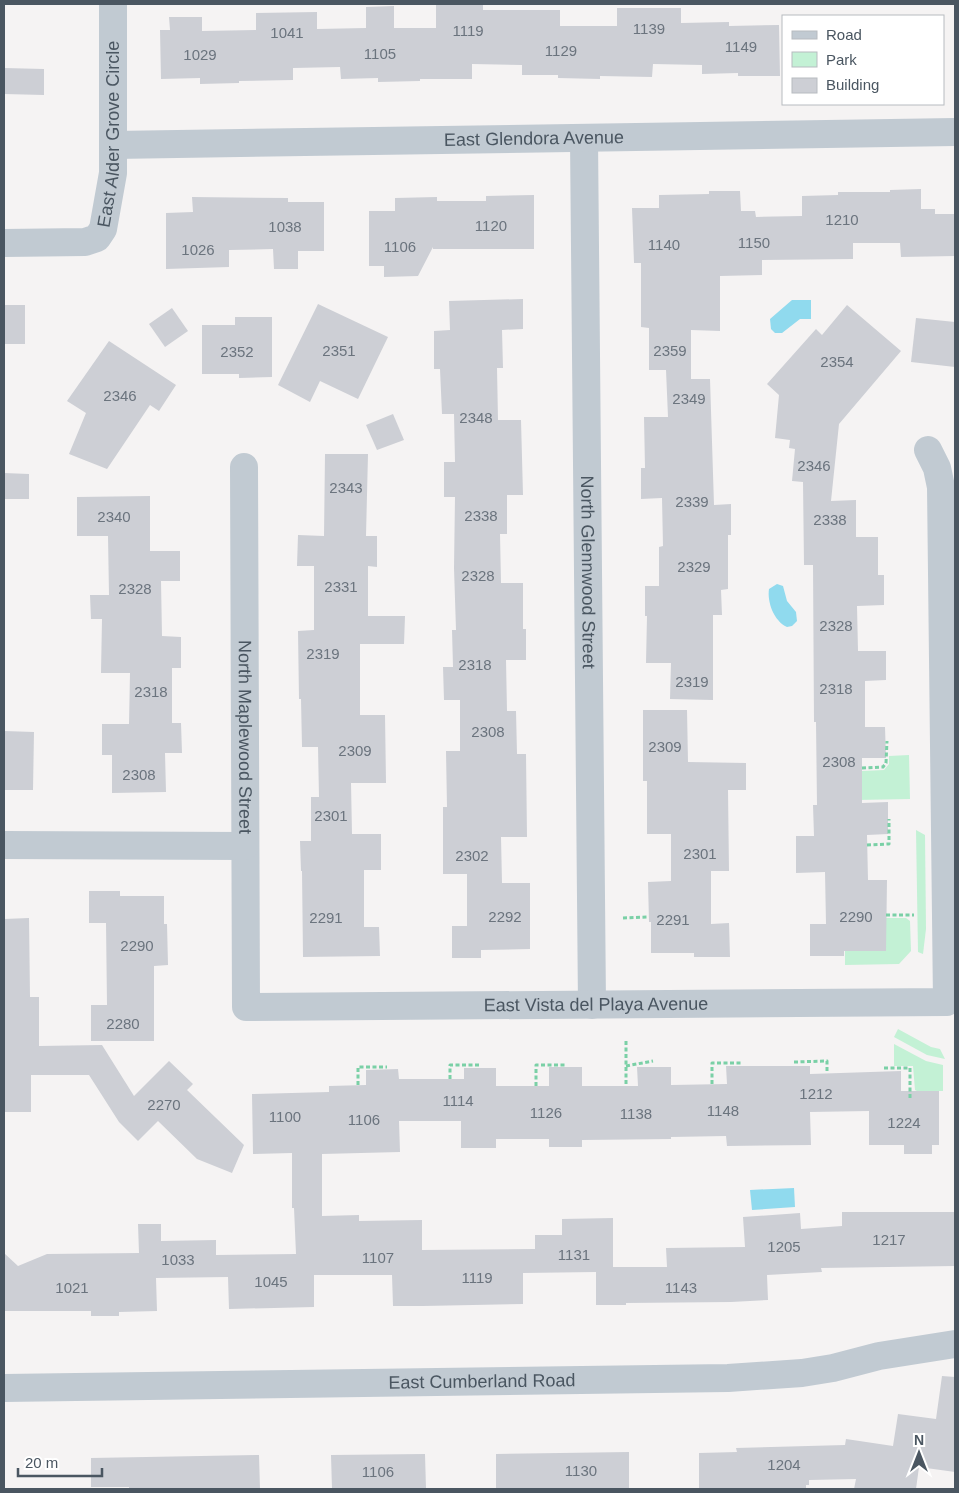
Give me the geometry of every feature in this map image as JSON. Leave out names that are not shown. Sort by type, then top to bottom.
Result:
[{"type":"street","name":"East Alder Grove Circle","points":[[4,243],[74,243],[92,241],[97,238],[103,229],[112,173],[114,145],[113,4]]},
{"type":"street","name":"East Glendora Avenue","points":[[114,145],[955,132]]},
{"type":"street","name":"North Glennwood Street","points":[[584,138],[592,1005]]},
{"type":"street","points":[[928,450],[937,468],[941,487],[950,722]]},
{"type":"street","name":"North Maplewood Street","points":[[244,467],[246,1007]]},
{"type":"street","name":"East Vista del Playa Avenue","points":[[246,1007],[946,1002],[950,722]]},
{"type":"street","points":[[4,846],[245,846]]},
{"type":"street","name":"East Cumberland Road","points":[[4,1388],[748,1377],[802,1373],[833,1368],[879,1356],[955,1344]]},
{"type":"path","points":[[862,768],[883,767],[886,763],[887,741]]},
{"type":"path","points":[[867,845],[889,844],[889,819]]},
{"type":"path","points":[[886,915],[914,915]]},
{"type":"path","points":[[623,918],[649,917]]},
{"type":"path","points":[[626,1041],[626,1086]]},
{"type":"path","points":[[626,1066],[653,1061]]},
{"type":"path","points":[[794,1062],[827,1061],[827,1074]]},
{"type":"path","points":[[712,1084],[712,1063],[743,1063]]},
{"type":"path","points":[[450,1080],[450,1065],[480,1065]]},
{"type":"path","points":[[536,1086],[536,1065],[565,1065]]},
{"type":"path","points":[[358,1086],[358,1067],[387,1066]]},
{"type":"path","points":[[884,1068],[910,1068],[910,1100]]},
{"type":"green space","points":[[909,755],[910,799],[856,800],[862,794],[862,771],[884,770],[889,764],[889,756]]},
{"type":"green space","points":[[916,830],[925,835],[926,929],[923,954],[918,952]]},
{"type":"green space","points":[[886,918],[906,918],[910,921],[911,951],[899,964],[845,965],[845,951],[886,951]]},
{"type":"green space","points":[[898,1029],[931,1047],[940,1049],[945,1059],[927,1055],[894,1037]]},
{"type":"green space","points":[[894,1044],[926,1061],[943,1065],[943,1091],[915,1090],[913,1066],[894,1066]]},
{"type":"water","points":[[792,300],[811,300],[811,319],[800,319],[782,333],[775,333],[771,329],[770,319]]},
{"type":"water","points":[[777,584],[783,586],[787,601],[796,612],[797,621],[792,626],[787,627],[782,624],[772,611],[769,589]]},
{"type":"water","points":[[794,1188],[795,1207],[752,1210],[750,1190]]},
{"type":"building","points":[[436,4],[483,4],[483,10],[560,10],[560,26],[617,26],[617,8],[681,8],[681,23],[729,22],[729,26],[779,25],[780,76],[738,76],[738,73],[702,74],[702,65],[653,64],[652,77],[600,76],[600,79],[558,78],[558,75],[522,75],[522,65],[472,64],[472,79],[420,79],[420,81],[378,82],[378,78],[341,79],[340,67],[293,68],[293,80],[200,84],[200,78],[161,79],[160,30],[170,30],[169,17],[202,17],[202,31],[256,30],[256,13],[317,12],[317,29],[366,28],[366,7],[394,6],[394,28],[436,28]]},
{"type":"building","points":[[4,68],[44,69],[44,95],[4,94]]},
{"type":"building","points":[[921,189],[921,209],[935,209],[935,214],[955,214],[955,256],[901,257],[900,243],[853,243],[853,259],[762,260],[762,275],[720,276],[720,331],[691,330],[691,379],[710,379],[714,505],[731,504],[731,535],[728,535],[728,589],[721,590],[722,615],[713,615],[713,700],[670,699],[671,663],[646,663],[647,616],[645,616],[645,586],[659,586],[659,547],[663,546],[662,498],[641,499],[641,468],[645,468],[644,417],[668,417],[666,370],[649,370],[649,328],[641,327],[641,263],[634,263],[632,208],[659,208],[659,195],[709,194],[709,191],[740,191],[741,211],[755,211],[756,217],[802,216],[802,196],[838,195],[838,192],[890,192],[890,190]]},
{"type":"building","points":[[534,195],[534,249],[433,249],[433,247],[418,276],[384,277],[384,266],[369,266],[369,211],[395,211],[395,198],[437,197],[437,201],[486,201],[486,196]]},
{"type":"building","points":[[192,197],[288,198],[288,202],[324,202],[324,251],[298,251],[298,269],[274,269],[273,249],[229,250],[229,267],[166,269],[166,213],[193,212]]},
{"type":"building","points":[[523,299],[523,329],[502,330],[503,368],[497,368],[498,420],[521,420],[523,495],[507,495],[507,534],[500,534],[501,583],[523,583],[523,629],[526,629],[526,660],[506,660],[507,711],[516,711],[517,754],[526,754],[527,837],[501,837],[502,883],[530,883],[530,949],[481,950],[481,958],[452,958],[452,926],[467,926],[467,874],[443,874],[443,807],[447,807],[446,751],[460,751],[460,700],[444,700],[443,667],[453,667],[452,630],[456,630],[454,568],[455,497],[444,497],[444,462],[455,462],[454,414],[442,414],[440,369],[434,369],[434,331],[450,330],[449,301]]},
{"type":"building","points":[[318,304],[388,337],[358,399],[320,381],[310,402],[278,385]]},
{"type":"building","points":[[4,305],[25,305],[25,344],[4,344]]},
{"type":"building","points":[[847,305],[901,351],[839,424],[831,501],[856,500],[856,537],[878,537],[878,575],[884,575],[884,605],[857,606],[858,651],[886,651],[886,680],[865,681],[865,727],[885,727],[886,758],[862,758],[862,803],[888,802],[888,834],[867,835],[868,880],[887,880],[886,951],[844,951],[844,956],[810,956],[810,924],[826,924],[825,872],[796,873],[796,836],[814,836],[813,805],[817,805],[816,722],[814,722],[813,565],[804,565],[803,482],[792,481],[795,449],[789,448],[790,440],[775,438],[779,395],[767,384],[816,329],[822,335]]},
{"type":"building","points":[[172,308],[188,331],[165,347],[149,324]]},
{"type":"building","points":[[235,317],[272,317],[272,377],[239,378],[239,374],[202,374],[202,325],[235,325]]},
{"type":"building","points":[[916,318],[955,322],[955,367],[911,362]]},
{"type":"building","points":[[109,341],[176,385],[159,411],[150,405],[107,469],[69,454],[86,413],[67,401]]},
{"type":"building","points":[[393,414],[404,440],[377,450],[366,425]]},
{"type":"building","points":[[325,454],[368,454],[366,536],[377,536],[377,567],[368,566],[368,616],[405,616],[404,644],[360,644],[360,715],[385,715],[386,783],[351,783],[352,834],[381,834],[381,870],[364,870],[364,927],[379,927],[380,956],[303,957],[300,841],[311,841],[311,797],[319,797],[318,747],[302,747],[301,699],[299,699],[298,631],[314,630],[314,566],[297,566],[298,535],[324,536]]},
{"type":"building","points":[[4,473],[29,474],[29,499],[4,499]]},
{"type":"building","points":[[150,496],[150,551],[180,551],[180,581],[161,581],[162,636],[181,637],[181,668],[172,668],[172,723],[181,723],[182,753],[165,753],[166,792],[112,793],[112,755],[102,755],[102,724],[129,724],[130,673],[101,673],[102,619],[91,619],[90,595],[109,595],[108,536],[77,536],[77,497]]},
{"type":"building","points":[[643,710],[687,710],[688,762],[746,763],[746,790],[728,790],[729,871],[711,871],[711,924],[729,923],[730,957],[694,957],[694,953],[651,953],[648,882],[671,881],[671,834],[647,834],[647,781],[643,781]]},
{"type":"building","points":[[4,731],[34,732],[33,790],[4,790]]},
{"type":"building","points":[[89,891],[120,891],[120,896],[164,896],[164,924],[167,924],[168,965],[154,966],[154,1041],[91,1041],[91,1005],[107,1005],[106,923],[89,923]]},
{"type":"building","points":[[29,918],[30,997],[39,997],[39,1046],[102,1045],[134,1096],[169,1061],[193,1084],[187,1090],[244,1145],[232,1173],[197,1159],[158,1121],[138,1141],[119,1122],[89,1075],[31,1075],[31,1112],[4,1112],[4,919]]},
{"type":"building","points":[[726,1066],[810,1066],[810,1074],[901,1071],[901,1091],[939,1091],[939,1145],[932,1145],[932,1154],[904,1154],[904,1145],[869,1145],[869,1111],[810,1112],[811,1145],[727,1146],[726,1136],[582,1140],[582,1147],[549,1147],[549,1139],[496,1139],[496,1148],[461,1148],[461,1121],[399,1121],[400,1152],[322,1154],[322,1216],[359,1215],[359,1221],[422,1220],[422,1250],[535,1249],[535,1235],[562,1235],[562,1219],[613,1218],[613,1267],[667,1267],[666,1248],[745,1247],[743,1217],[800,1213],[801,1229],[842,1226],[842,1212],[955,1212],[955,1266],[821,1268],[822,1272],[767,1275],[768,1300],[626,1303],[626,1305],[596,1305],[596,1272],[523,1273],[523,1304],[423,1306],[393,1306],[392,1275],[314,1275],[314,1307],[229,1309],[228,1277],[156,1278],[157,1311],[119,1312],[119,1316],[91,1316],[91,1311],[4,1311],[4,1253],[18,1266],[47,1254],[139,1253],[138,1224],[161,1224],[161,1241],[216,1240],[216,1255],[296,1254],[294,1208],[292,1208],[292,1153],[253,1154],[252,1094],[329,1092],[329,1086],[366,1085],[366,1070],[398,1069],[399,1079],[464,1079],[464,1068],[496,1068],[496,1086],[549,1086],[549,1067],[582,1067],[582,1086],[638,1086],[637,1067],[671,1067],[671,1085],[727,1084]]},
{"type":"building","points":[[942,1376],[955,1377],[955,1472],[919,1467],[916,1489],[854,1489],[856,1479],[809,1480],[809,1485],[806,1485],[806,1489],[699,1489],[699,1453],[737,1452],[736,1448],[845,1445],[846,1439],[893,1446],[898,1414],[936,1419]]},
{"type":"building","points":[[629,1452],[629,1489],[496,1489],[496,1454]]},
{"type":"building","points":[[425,1454],[426,1489],[332,1489],[331,1455]]},
{"type":"building","points":[[259,1455],[260,1489],[129,1489],[129,1487],[91,1487],[91,1458]]}]
